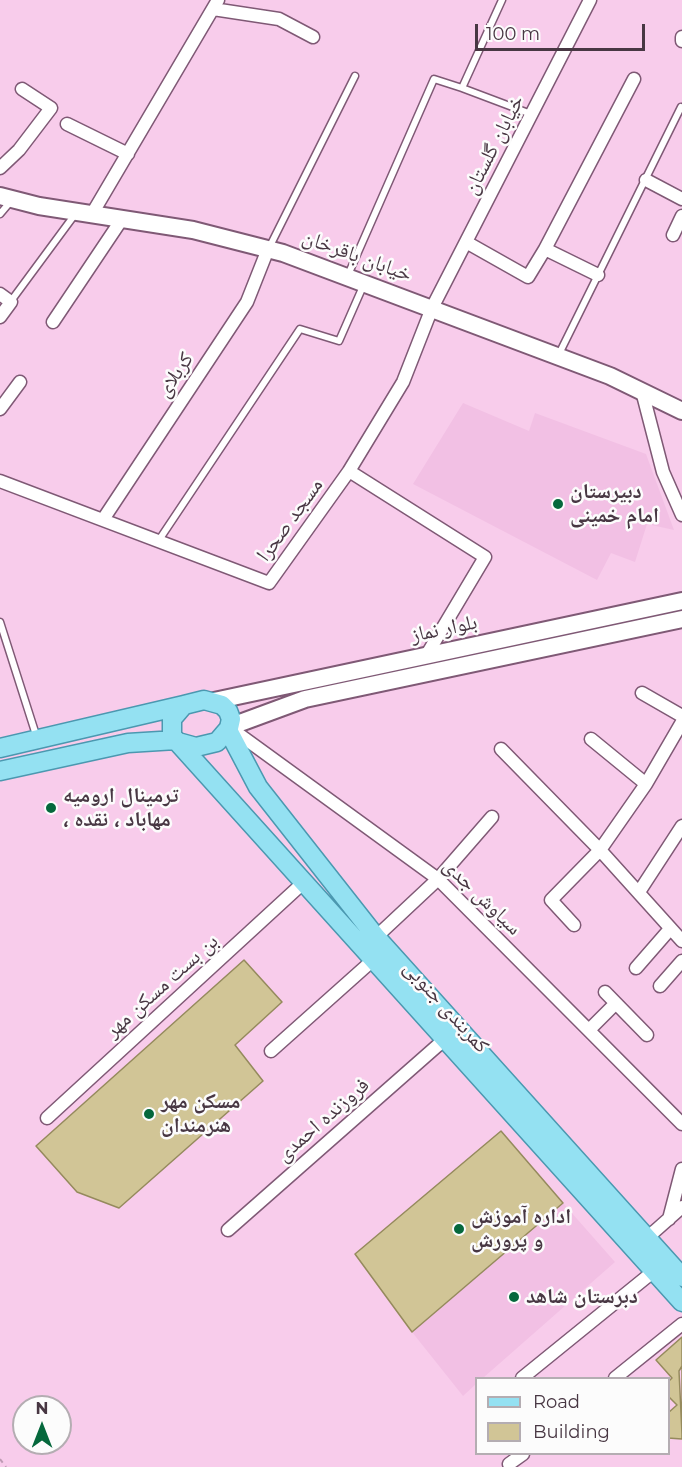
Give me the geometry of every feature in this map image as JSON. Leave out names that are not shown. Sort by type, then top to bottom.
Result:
[{"type":"main road","name":"خیابان باقرخان","points":[[6,198],[193,230],[268,249],[348,276],[558,356],[642,391],[682,411]]},
{"type":"main road","name":"بلوار نماز","points":[[214,701],[682,601]]},
{"type":"main road","name":"بلوار نماز","points":[[228,728],[304,699],[682,619]]},
{"type":"main road","points":[[262,691],[258,698],[260,704],[273,711]]},
{"type":"main road","points":[[0,748],[204,700],[214,701],[228,711],[231,719],[228,728],[216,742],[207,746],[186,746],[177,741],[128,743],[0,771]]},
{"type":"main road","points":[[177,741],[170,728],[172,719],[184,705]]},
{"type":"main road","points":[[123,719],[132,725],[134,730],[128,743]]},
{"type":"main road","name":"کمربندی جنوبی","points":[[228,728],[258,787],[376,937],[558,1152],[661,1265],[682,1302]]},
{"type":"main road","name":"کمربندی جنوبی","points":[[177,741],[445,1039],[558,1152]]},
{"type":"main road","points":[[235,807],[233,799],[235,791],[249,784],[258,787]]},
{"type":"main road","name":"کمربندی جنوبی","points":[[661,1265],[682,1276]]},
{"type":"street","name":"خیابان گلستان","points":[[349,471],[404,382],[432,308],[590,0]]},
{"type":"street","points":[[84,213],[128,154],[216,4],[279,19],[313,37]]},
{"type":"street","points":[[466,242],[528,277],[634,79]]},
{"type":"street","points":[[0,168],[19,150],[51,108],[22,89]]},
{"type":"street","points":[[67,123],[128,154]]},
{"type":"street","points":[[646,180],[682,199]]},
{"type":"street","points":[[673,236],[682,216]]},
{"type":"street","points":[[53,322],[122,219]]},
{"type":"street","name":"کربلای","points":[[104,518],[247,302],[268,249]]},
{"type":"street","points":[[545,249],[598,275]]},
{"type":"street","points":[[0,294],[11,302],[0,317]]},
{"type":"street","points":[[0,409],[20,382]]},
{"type":"street","points":[[642,391],[663,472],[679,501],[682,515]]},
{"type":"street","name":"مسجد صحرا","points":[[0,481],[104,518],[269,583],[349,471],[485,557],[426,656]]},
{"type":"street","points":[[642,693],[682,716]]},
{"type":"street","points":[[574,925],[551,900],[600,850],[646,784],[682,722]]},
{"type":"street","name":"سیاوش جدی","points":[[228,728],[438,879],[682,1124]]},
{"type":"street","points":[[591,739],[646,784]]},
{"type":"street","points":[[501,749],[600,850],[682,941]]},
{"type":"street","points":[[376,937],[438,879],[492,817]]},
{"type":"street","points":[[639,892],[682,826]]},
{"type":"street","name":"بن بست مسکن مهر","points":[[47,1118],[303,883]]},
{"type":"street","points":[[636,968],[670,929]]},
{"type":"street","points":[[271,1051],[373,960]]},
{"type":"street","points":[[660,986],[682,961]]},
{"type":"street","points":[[605,992],[647,1035]]},
{"type":"street","points":[[589,1030],[615,1004]]},
{"type":"street","name":"فروزنده احمدی","points":[[228,1230],[445,1039]]},
{"type":"street","points":[[669,1219],[682,1169]]},
{"type":"street","points":[[641,1244],[682,1207]]},
{"type":"street","points":[[523,1377],[661,1265]]},
{"type":"street","points":[[616,1377],[682,1324]]},
{"type":"street","points":[[508,1463],[521,1455]]},
{"type":"lane","points":[[462,88],[502,0]]},
{"type":"lane","points":[[268,249],[355,76]]},
{"type":"lane","points":[[348,276],[434,79],[531,114]]},
{"type":"lane","points":[[558,356],[681,106]]},
{"type":"lane","points":[[0,214],[6,198]]},
{"type":"lane","points":[[11,302],[84,213]]},
{"type":"lane","points":[[159,540],[300,329],[339,341],[364,282]]},
{"type":"lane","points":[[0,622],[37,739]]},
{"type":"path","points":[[0,1459],[6,1467]]},
{"type":"shaded area","name":"دبیرستان امام خمینی","points":[[463,403],[529,431],[535,413],[646,454],[674,530],[647,524],[635,562],[611,553],[597,580],[413,484]]},
{"type":"shaded area","name":"دبرستان شاهد","points":[[563,1203],[615,1262],[484,1377],[475,1377],[475,1385],[463,1396],[412,1332]]},
{"type":"building","name":"مسکن مهر هنرمندان","points":[[244,960],[282,1002],[235,1045],[263,1081],[119,1208],[77,1192],[36,1146]]},
{"type":"building","name":"اداره آموزش و پرورش","points":[[501,1131],[563,1203],[412,1332],[355,1254]]},
{"type":"building","points":[[682,1337],[682,1439],[670,1438],[670,1411],[677,1405],[670,1398],[672,1378],[656,1360]]},
{"type":"building","points":[[682,1366],[682,1434],[679,1371]]},
{"type":"place","name":"دبیرستان امام خمینی","points":[[558,504]]},
{"type":"place","name":"ترمینال ارومیه ، مهاباد ، نقده","points":[[51,808]]},
{"type":"place","name":"مسکن مهر هنرمندان","points":[[149,1114]]},
{"type":"place","name":"اداره آموزش و پرورش","points":[[459,1229]]},
{"type":"place","name":"دبرستان شاهد","points":[[514,1297]]}]
